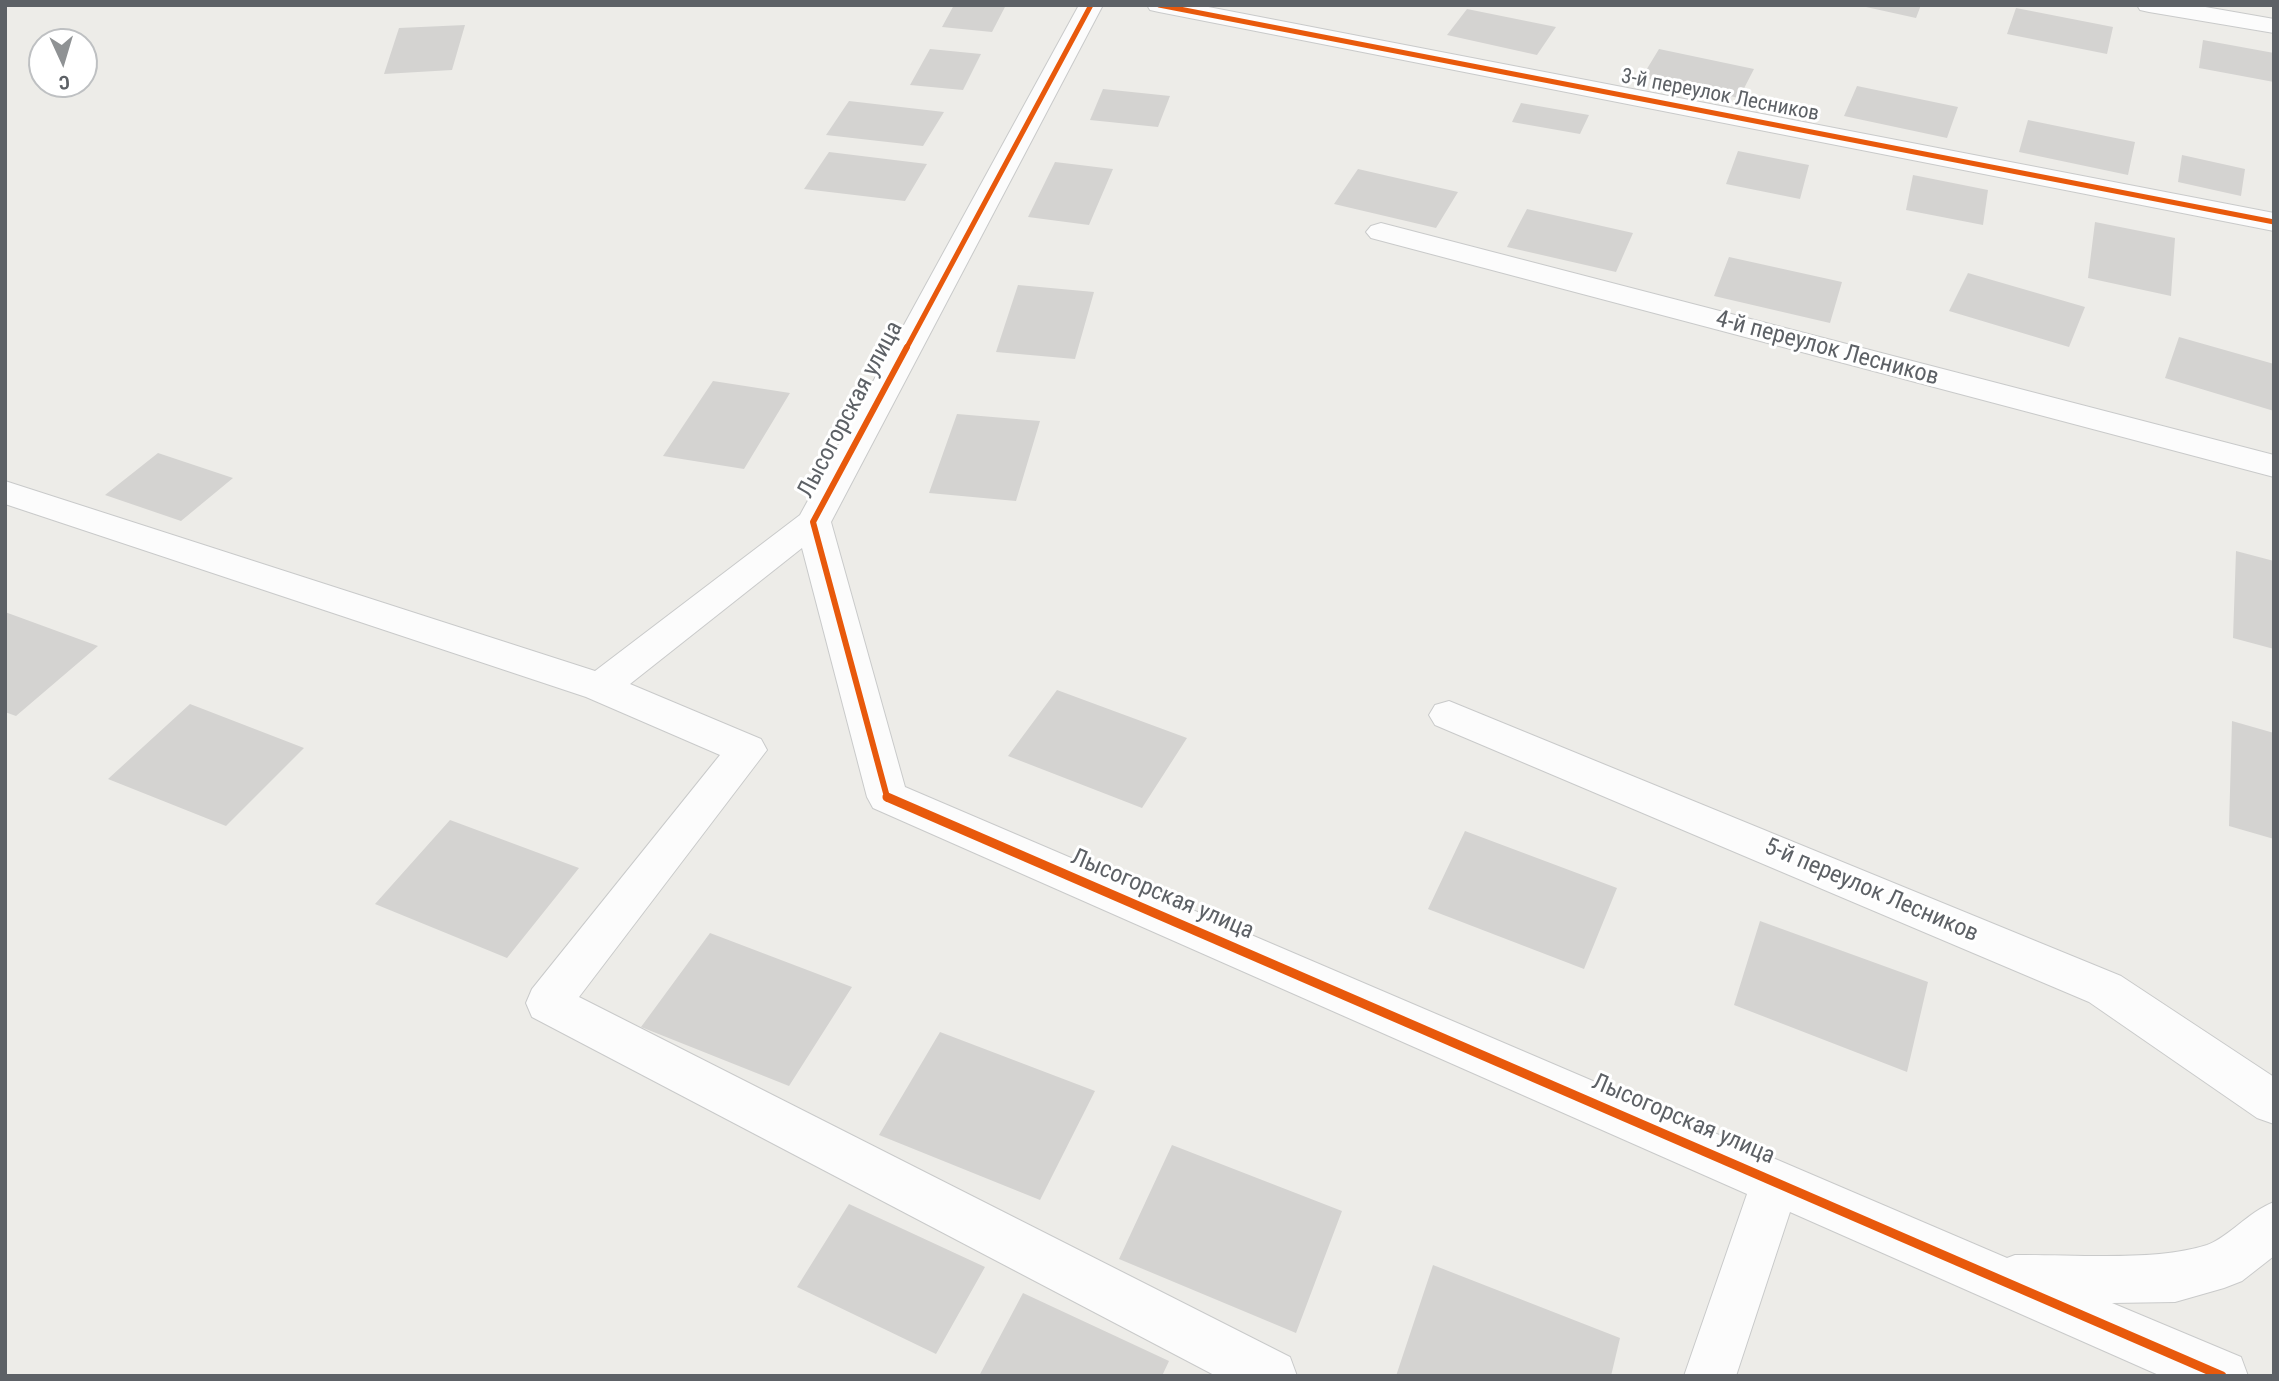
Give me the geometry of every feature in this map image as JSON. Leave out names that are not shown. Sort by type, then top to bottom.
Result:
[{"type":"street","name":"Лысогорская улица","points":[[1091,5],[813,522],[887,797],[2222,1376]]},
{"type":"street","name":"3-й переулок Лесников","points":[[1159,5],[2274,222]]},
{"type":"street","points":[[2149,5],[2274,26]]},
{"type":"street","name":"4-й переулок Лесников","points":[[1381,232],[2274,466]]},
{"type":"street","points":[[5,492],[600,687],[747,750],[548,1003],[1271,1376]]},
{"type":"street","points":[[600,687],[813,522]]},
{"type":"street","name":"5-й переулок Лесников","points":[[1449,715],[2105,989],[2274,1103]]},
{"type":"street","points":[[1710,1376],[1776,1181]]},
{"type":"street","points":[[2003,1280],[2175,1278],[2224,1264],[2274,1225]]},
{"type":"building","points":[[954,5],[1006,5],[992,32],[942,27]]},
{"type":"building","points":[[1857,5],[1921,5],[1916,18]]},
{"type":"building","points":[[2016,8],[2113,27],[2107,54],[2007,34]]},
{"type":"building","points":[[1467,9],[1556,27],[1537,55],[1447,35]]},
{"type":"building","points":[[465,25],[452,70],[384,74],[399,28]]},
{"type":"building","points":[[2203,40],[2274,53],[2274,82],[2199,68]]},
{"type":"building","points":[[930,49],[981,54],[963,90],[910,85]]},
{"type":"building","points":[[1659,49],[1754,69],[1739,98],[1642,77]]},
{"type":"building","points":[[1857,86],[1958,107],[1947,138],[1844,116]]},
{"type":"building","points":[[1103,89],[1170,96],[1158,127],[1090,120]]},
{"type":"building","points":[[849,101],[944,112],[923,146],[826,135]]},
{"type":"building","points":[[1521,103],[1589,115],[1580,134],[1512,122]]},
{"type":"building","points":[[2028,120],[2135,142],[2128,175],[2019,152]]},
{"type":"building","points":[[1738,151],[1809,165],[1800,199],[1726,184]]},
{"type":"building","points":[[829,152],[927,164],[905,201],[804,189]]},
{"type":"building","points":[[2182,155],[2245,169],[2241,196],[2178,182]]},
{"type":"building","points":[[1055,162],[1113,169],[1089,225],[1028,217]]},
{"type":"building","points":[[1358,169],[1458,192],[1436,228],[1334,204]]},
{"type":"building","points":[[1913,175],[1988,190],[1983,225],[1906,210]]},
{"type":"building","points":[[1527,209],[1633,233],[1616,272],[1507,247]]},
{"type":"building","points":[[2095,222],[2175,238],[2171,296],[2088,278]]},
{"type":"building","points":[[1729,257],[1842,282],[1830,323],[1714,296]]},
{"type":"building","points":[[1968,273],[2085,307],[2069,347],[1949,311]]},
{"type":"building","points":[[1018,285],[1094,292],[1075,359],[996,352]]},
{"type":"building","points":[[2179,337],[2274,364],[2274,411],[2165,378]]},
{"type":"building","points":[[713,381],[790,393],[744,469],[663,456]]},
{"type":"building","points":[[957,414],[1040,421],[1016,501],[929,493]]},
{"type":"building","points":[[158,453],[233,478],[181,521],[105,495]]},
{"type":"building","points":[[2236,551],[2274,561],[2274,649],[2233,638]]},
{"type":"building","points":[[5,612],[98,646],[16,716],[5,712]]},
{"type":"building","points":[[1057,690],[1187,738],[1142,808],[1008,756]]},
{"type":"building","points":[[190,704],[304,748],[226,826],[108,779]]},
{"type":"building","points":[[2232,721],[2274,733],[2274,839],[2229,826]]},
{"type":"building","points":[[450,820],[579,868],[507,958],[375,904]]},
{"type":"building","points":[[1465,831],[1617,888],[1584,969],[1428,909]]},
{"type":"building","points":[[1760,921],[1928,982],[1907,1072],[1734,1005]]},
{"type":"building","points":[[710,933],[852,987],[789,1086],[641,1027]]},
{"type":"building","points":[[940,1032],[1095,1091],[1040,1200],[879,1135]]},
{"type":"building","points":[[1172,1145],[1342,1211],[1296,1333],[1119,1259]]},
{"type":"building","points":[[849,1204],[985,1267],[936,1354],[797,1287]]},
{"type":"building","points":[[1433,1265],[1620,1338],[1611,1376],[1396,1376]]},
{"type":"building","points":[[1023,1293],[1169,1361],[1162,1376],[979,1376]]},
{"type":"cycle path","points":[[1091,5],[813,522],[887,797],[2222,1376]]},
{"type":"cycle path","points":[[1159,5],[2274,222]]}]
